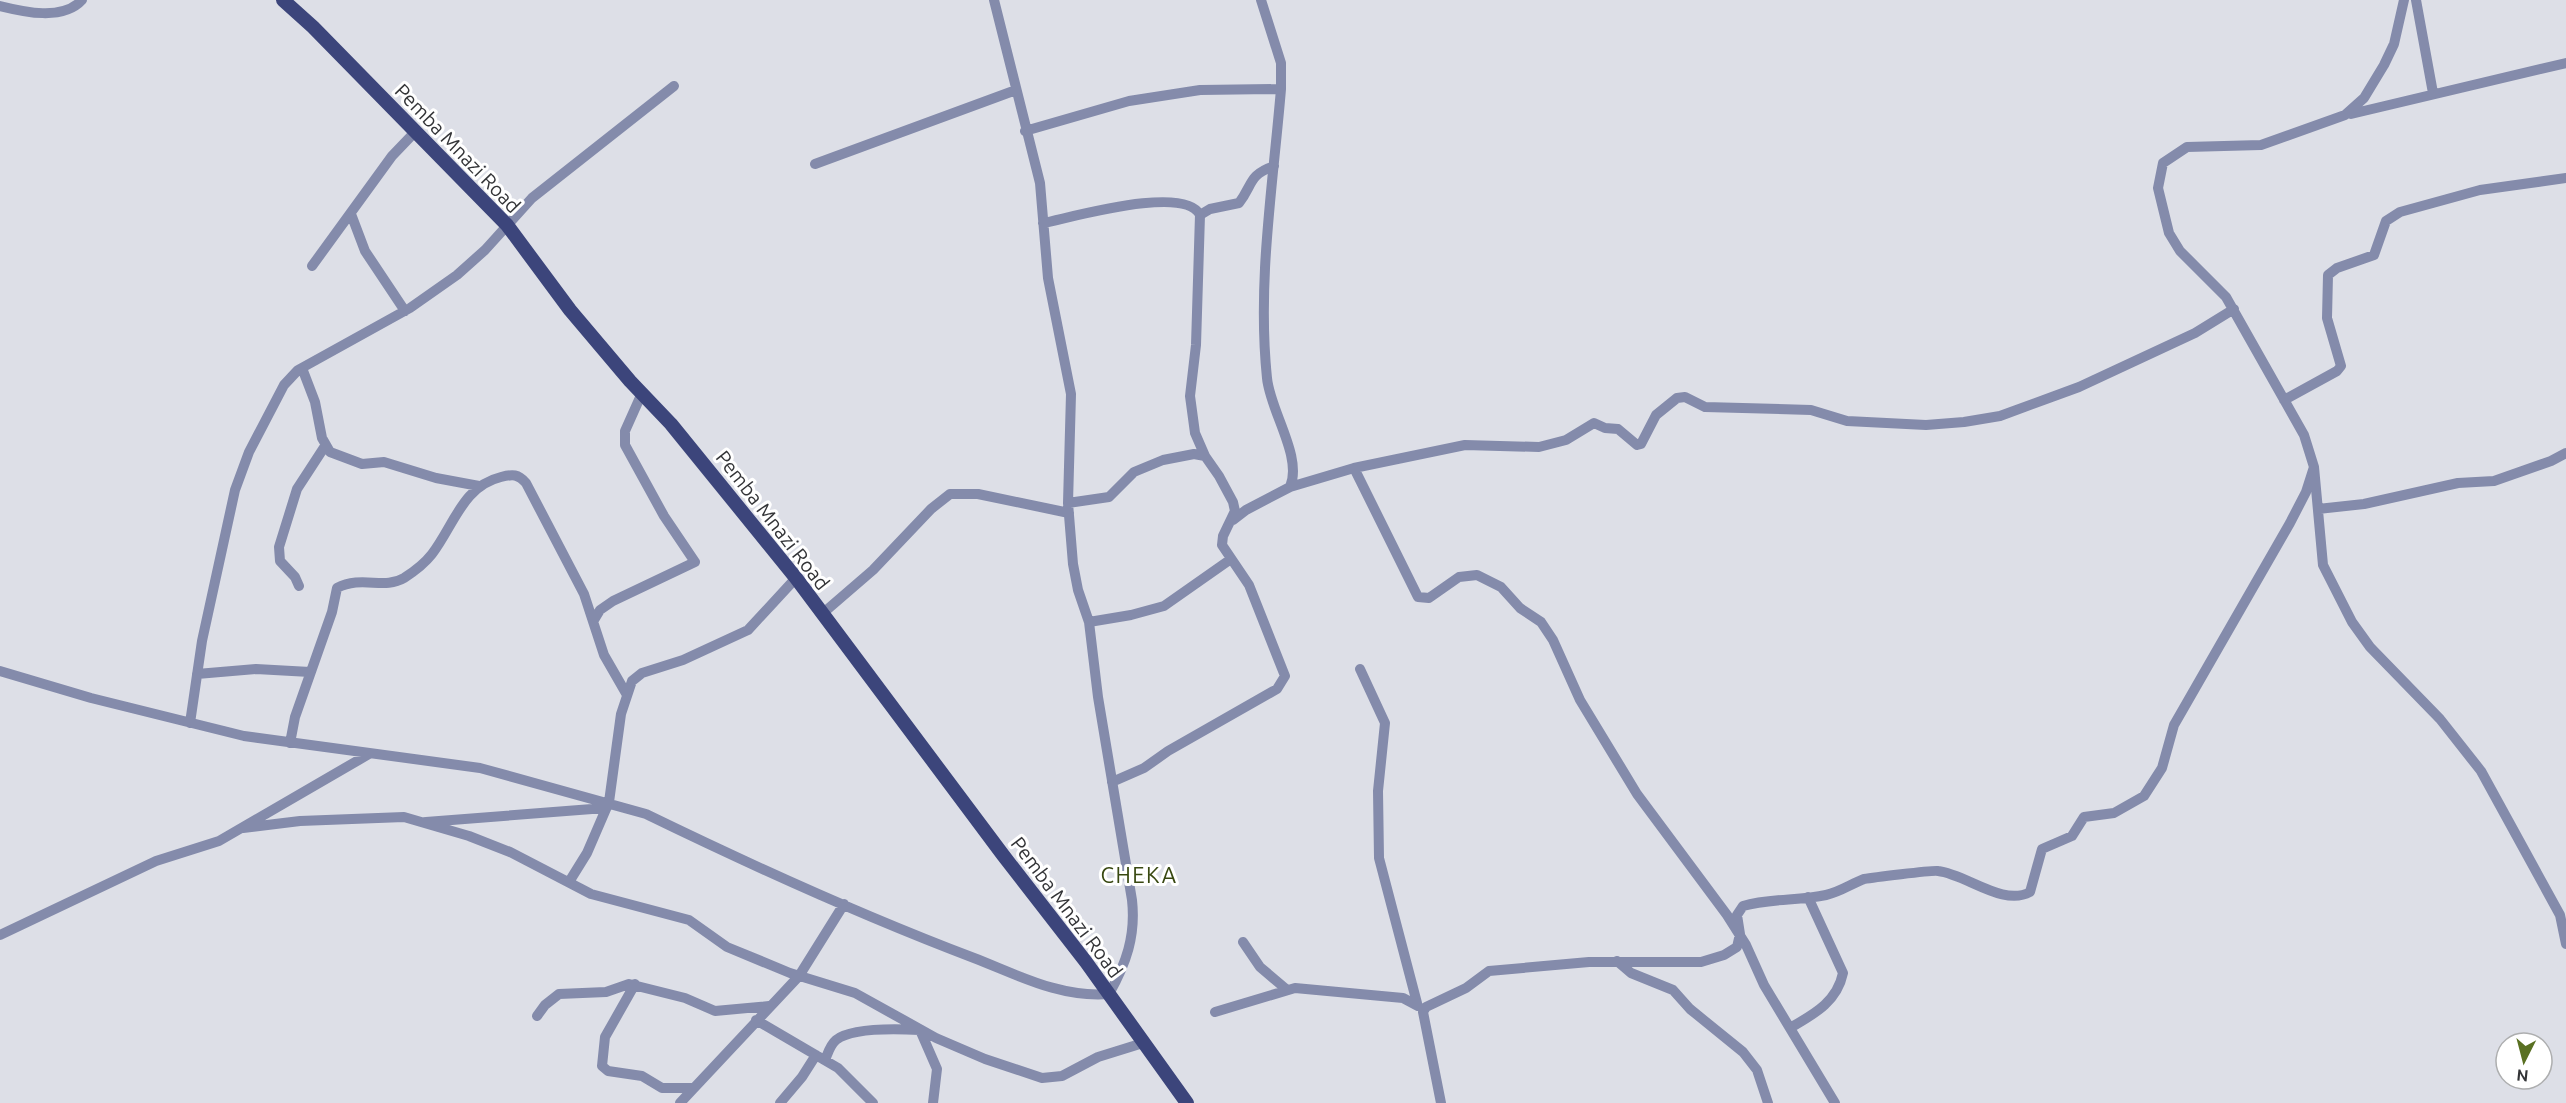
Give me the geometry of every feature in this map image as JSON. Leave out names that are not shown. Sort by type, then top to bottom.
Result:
[{"type":"main road","name":"Pemba Mnazi Road","points":[[283,0],[313,27],[507,225],[570,310],[671,424],[796,578],[1109,994],[1187,1103]]},
{"type":"street","points":[[0,6],[32,12],[55,12],[69,10],[82,0]]},
{"type":"street","points":[[0,671],[91,698],[244,736],[480,768],[646,814],[900,930],[1059,991],[1084,996],[1109,994],[1129,950],[1134,918],[1098,697],[1089,622],[1075,578],[1068,508],[1071,394],[1048,278],[1040,183],[1025,131],[994,0]]},
{"type":"street","points":[[1261,0],[1281,63],[1281,89],[1264,259],[1264,347],[1267,381],[1274,411],[1294,465],[1294,477],[1290,487]]},
{"type":"street","points":[[2345,116],[2364,98],[2384,65],[2394,44],[2404,0]]},
{"type":"street","points":[[2416,0],[2433,93]]},
{"type":"street","points":[[2566,63],[2433,93],[2345,116],[2261,145],[2187,147],[2163,163],[2158,189],[2169,233],[2180,251],[2226,297],[2304,435],[2314,467],[2323,565],[2352,622],[2370,647],[2440,720],[2481,771],[2563,913],[2566,944]]},
{"type":"street","points":[[190,723],[197,674],[236,490],[249,452],[284,385],[302,368],[405,310],[457,275],[485,250],[532,198],[563,171],[674,86]]},
{"type":"street","points":[[1025,131],[1129,101],[1200,90],[1281,89]]},
{"type":"street","points":[[815,164],[1016,90]]},
{"type":"street","points":[[312,266],[392,156],[415,132]]},
{"type":"street","points":[[1233,520],[1233,502],[1211,461],[1205,456],[1195,433],[1190,396],[1196,345],[1197,227],[1200,215],[1210,209],[1239,203],[1250,180],[1260,171],[1274,166]]},
{"type":"street","points":[[2284,400],[2337,371],[2341,366],[2327,318],[2328,275],[2374,255],[2389,218],[2400,212],[2480,190],[2566,178]]},
{"type":"street","points":[[1043,223],[1135,203],[1183,205],[1195,208],[1200,215]]},
{"type":"street","points":[[351,214],[365,251],[405,310]]},
{"type":"street","points":[[1112,782],[1144,768],[1168,751],[1277,689],[1283,682],[1285,676],[1249,585],[1222,544],[1223,536],[1233,520],[1246,510],[1290,487],[1354,468],[1465,446],[1539,447],[1566,440],[1594,423],[1605,428],[1618,429],[1637,446],[1641,444],[1656,415],[1677,398],[1685,397],[1705,407],[1811,410],[1847,421],[1926,425],[2000,416],[2079,387],[2195,333],[2234,309]]},
{"type":"street","points":[[302,368],[315,402],[325,446],[339,457],[362,464],[384,462],[436,478],[479,486],[513,475],[519,476],[526,483],[573,573],[594,620],[604,655],[627,695]]},
{"type":"street","points":[[594,620],[600,610],[613,601],[692,566],[695,561],[692,552],[676,535],[625,445],[626,431],[642,393]]},
{"type":"street","points":[[299,586],[295,577],[280,561],[279,547],[297,489],[325,446]]},
{"type":"street","points":[[2318,509],[2364,504],[2458,483],[2494,481],[2551,461],[2566,453]]},
{"type":"street","points":[[822,614],[873,570],[931,508],[950,494],[978,494],[1068,508],[1109,497],[1134,472],[1163,460],[1194,454],[1205,456]]},
{"type":"street","points":[[1420,1008],[1466,988],[1489,971],[1542,964],[1617,961],[1701,962],[1735,949],[1740,934],[1737,915],[1743,906],[1842,891],[1865,879],[1939,871],[1974,881],[1994,893],[2027,894],[2032,889],[2042,849],[2072,836],[2084,817],[2114,813],[2142,799],[2162,768],[2174,725],[2290,523],[2306,492],[2314,467]]},
{"type":"street","points":[[1354,468],[1418,597],[1429,598],[1460,577],[1477,575],[1501,587],[1520,608],[1541,622],[1553,639],[1580,700],[1637,794],[1680,848],[1740,934],[1764,985],[1835,1103]]},
{"type":"street","points":[[290,743],[290,733],[332,612],[337,588],[359,580],[392,583],[412,573],[431,555],[462,506],[479,486]]},
{"type":"street","points":[[1089,622],[1131,615],[1164,606],[1231,559]]},
{"type":"street","points":[[569,882],[593,840],[607,805],[621,714],[636,677],[683,660],[748,630],[796,578]]},
{"type":"street","points":[[197,674],[256,669],[310,672]]},
{"type":"street","points":[[1360,669],[1385,723],[1377,791],[1379,858],[1420,1008],[1441,1103]]},
{"type":"street","points":[[0,935],[156,861],[219,841],[370,754]]},
{"type":"street","points":[[422,822],[607,805]]},
{"type":"street","points":[[243,828],[300,821],[386,817],[422,822],[495,844],[591,894],[689,920],[727,947],[799,976],[855,993],[920,1030],[997,1064],[1052,1079],[1098,1057],[1143,1043]]},
{"type":"street","points":[[1790,1028],[1829,1002],[1841,983],[1843,973],[1808,897]]},
{"type":"street","points":[[680,1103],[799,976],[844,904]]},
{"type":"street","points":[[1243,942],[1260,967],[1286,989]]},
{"type":"street","points":[[1617,961],[1631,973],[1673,990],[1690,1009],[1743,1052],[1757,1070],[1768,1103]]},
{"type":"street","points":[[537,1017],[553,998],[565,992],[597,994],[635,984],[685,998],[715,1011],[769,1006]]},
{"type":"street","points":[[635,984],[605,1037],[602,1066],[608,1071],[642,1076],[662,1088],[692,1088]]},
{"type":"street","points":[[1215,1012],[1286,989],[1336,990],[1403,998],[1420,1008]]},
{"type":"street","points":[[756,1020],[847,1075],[873,1103]]},
{"type":"street","points":[[780,1103],[832,1044],[843,1036],[893,1028],[920,1030]]},
{"type":"street","points":[[920,1030],[937,1069],[933,1103]]},
{"type":"district","name":"CHEKA","points":[[1139,874]]}]
